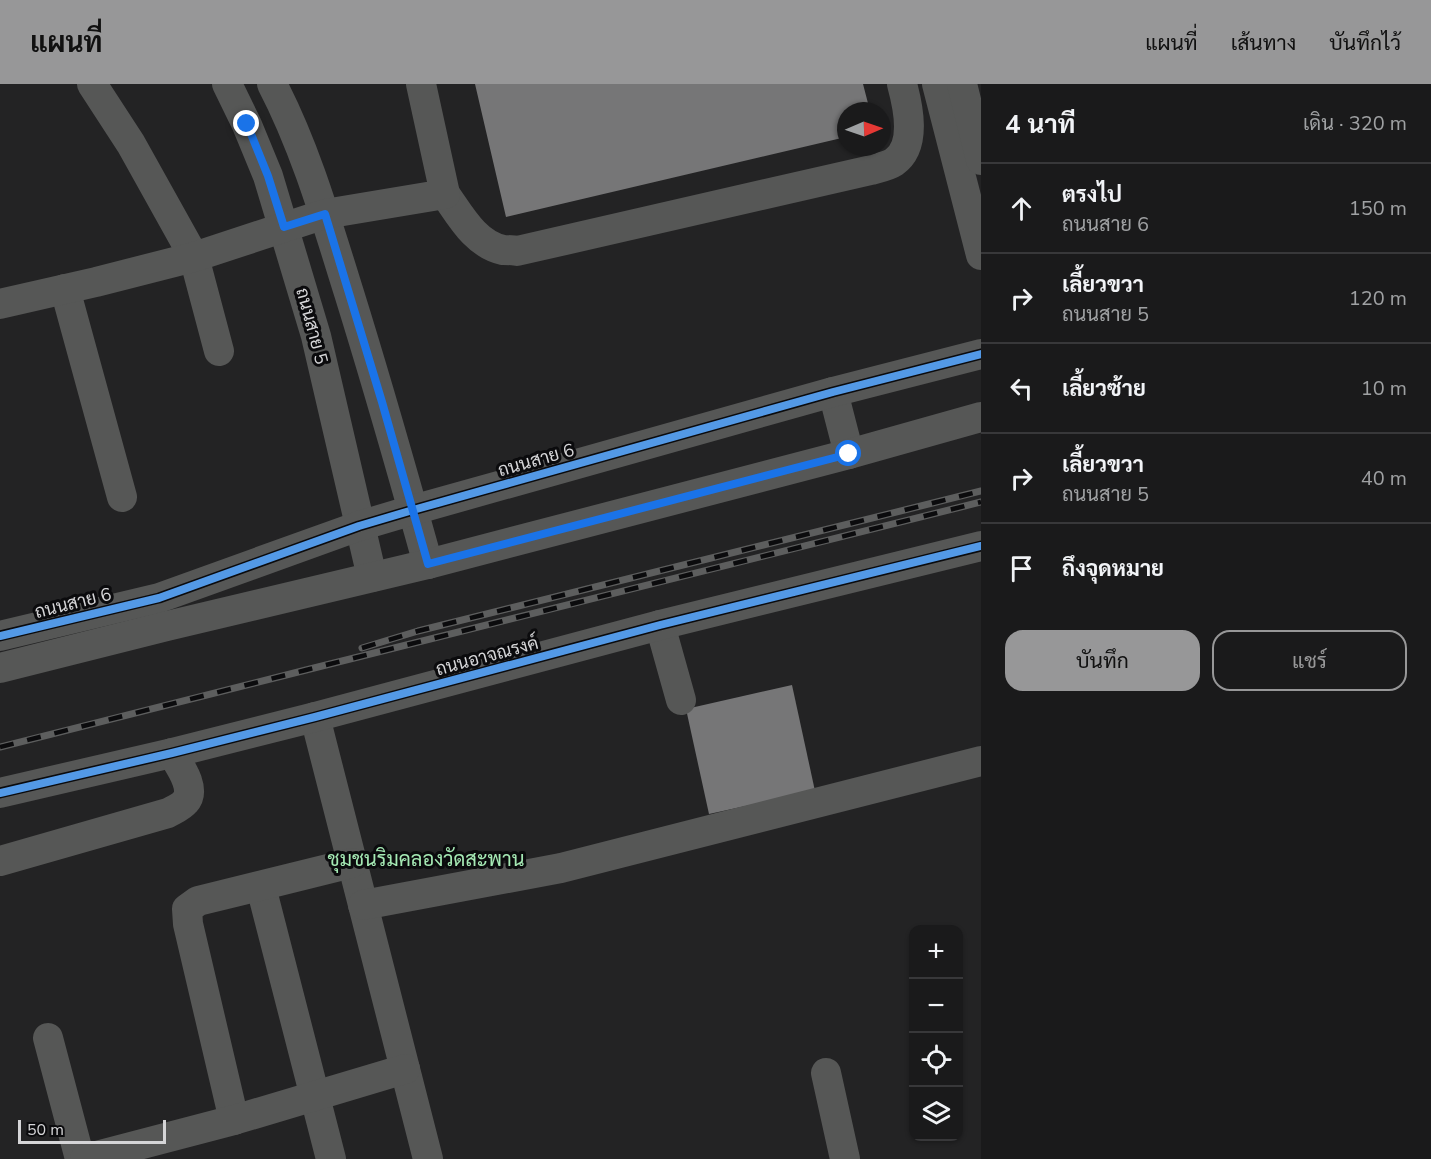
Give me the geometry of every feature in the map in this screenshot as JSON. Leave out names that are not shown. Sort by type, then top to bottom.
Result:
[{"type":"street","points":[[92,84],[131,144],[194,257],[219,351]]},
{"type":"street","name":"ถนนสาย 5","points":[[227,84],[247,124],[268,176],[284,227],[316,336],[372,577]]},
{"type":"street","points":[[272,84],[286,111],[325,214],[428,564]]},
{"type":"street","points":[[421,84],[445,194],[469,227],[484,242],[501,249],[517,251],[871,170],[894,162],[904,151],[909,134],[908,105],[902,84]]},
{"type":"street","points":[[937,84],[974,164]]},
{"type":"street","points":[[962,84],[974,164],[981,255]]},
{"type":"street","points":[[0,304],[194,257],[325,214],[445,194]]},
{"type":"street","points":[[65,289],[122,497]]},
{"type":"street","name":"ถนนสาย 6","points":[[0,668],[163,612],[359,526],[833,392],[981,354]]},
{"type":"street","points":[[833,392],[849,454]]},
{"type":"street","name":"ถนนสาย 6","points":[[0,636],[163,612],[372,577],[849,454],[981,417]]},
{"type":"street","name":"ถนนอาจณรงค์","points":[[0,793],[315,717],[660,625],[981,546]]},
{"type":"street","points":[[660,625],[681,700]]},
{"type":"street","points":[[315,717],[428,1159]]},
{"type":"street","points":[[0,861],[168,813],[186,802],[189,785],[172,753]]},
{"type":"street","points":[[363,905],[561,868],[981,761]]},
{"type":"street","points":[[234,1120],[188,924],[187,909],[198,901],[352,863]]},
{"type":"street","points":[[261,886],[331,1159]]},
{"type":"street","points":[[48,1038],[80,1159]]},
{"type":"street","points":[[85,1159],[234,1120],[405,1069]]},
{"type":"street","points":[[826,1073],[843,1159]]},
{"type":"building","points":[[475,84],[863,84],[868,102],[837,102],[837,139],[506,217]]},
{"type":"building","points":[[792,685],[815,791],[709,814],[686,709]]},
{"type":"railway","points":[[362,648],[418,631],[981,491]]},
{"type":"railway","points":[[0,747],[981,502]]},
{"type":"cycle path","points":[[0,636],[159,598],[359,526],[833,392],[981,354]]},
{"type":"cycle path","points":[[0,793],[315,717],[660,625],[981,546]]},
{"type":"district","name":"ชุมชนริมคลองวัดสะพาน","points":[[426,859]]},
{"type":"route","points":[[247,124],[268,176],[284,227],[325,214],[428,564],[849,454]]}]
